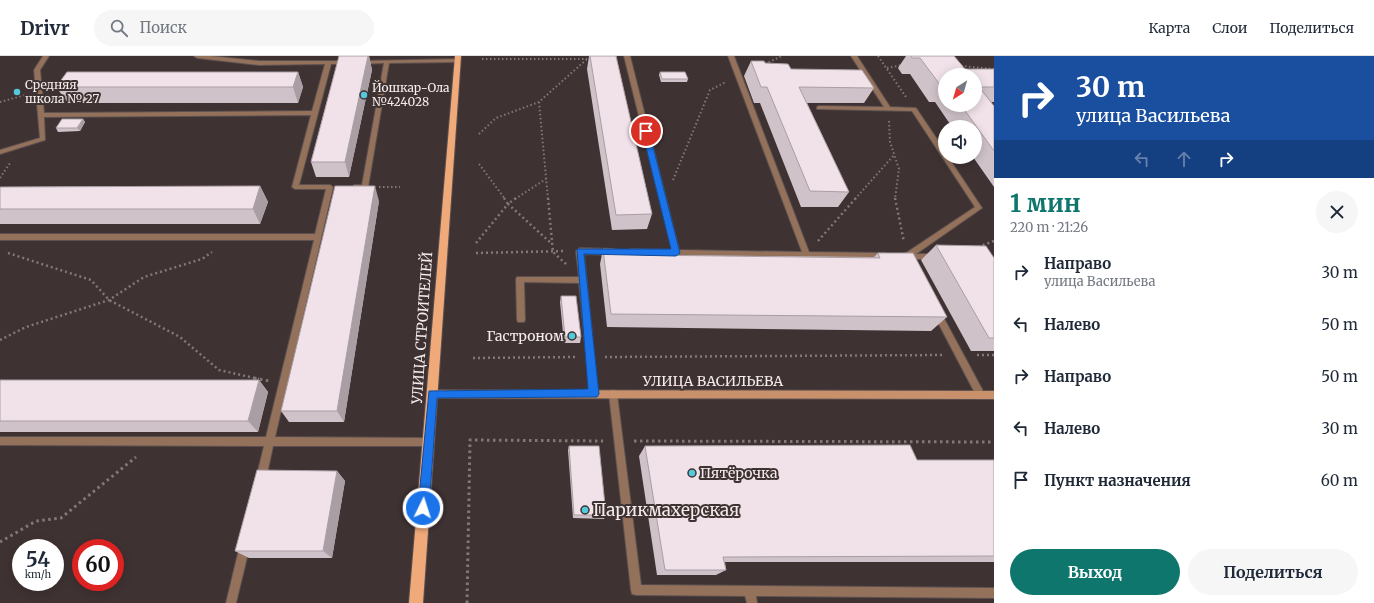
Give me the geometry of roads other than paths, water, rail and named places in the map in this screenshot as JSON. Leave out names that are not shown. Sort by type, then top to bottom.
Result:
[{"type":"main road","name":"УЛИЦА СТРОИТЕЛЕЙ","points":[[416,603],[458,59]]},
{"type":"street","name":"УЛИЦА ВАСИЛЬЕВА","points":[[432,394],[994,394]]},
{"type":"lane","points":[[0,152],[43,139],[37,70],[46,56]]},
{"type":"lane","points":[[197,56],[259,63],[350,62]]},
{"type":"lane","points":[[259,63],[262,56]]},
{"type":"lane","points":[[343,62],[345,56]]},
{"type":"lane","points":[[627,56],[676,253]]},
{"type":"lane","points":[[731,56],[807,255]]},
{"type":"lane","points":[[854,56],[888,109]]},
{"type":"lane","points":[[358,62],[458,59]]},
{"type":"lane","points":[[351,187],[365,187],[387,62]]},
{"type":"lane","points":[[259,488],[318,237],[333,187],[295,187],[328,63]]},
{"type":"lane","points":[[819,108],[914,109],[938,146]]},
{"type":"lane","points":[[42,115],[315,113]]},
{"type":"lane","points":[[903,258],[979,208],[950,164]]},
{"type":"lane","points":[[0,237],[318,237]]},
{"type":"lane","points":[[594,394],[580,251],[903,258],[942,257]]},
{"type":"lane","points":[[522,320],[520,279],[583,280]]},
{"type":"lane","points":[[934,306],[980,394]]},
{"type":"lane","points":[[613,394],[636,590],[994,593]]},
{"type":"lane","points":[[0,441],[428,442]]},
{"type":"lane","points":[[231,603],[248,534]]},
{"type":"lane","points":[[749,591],[752,603]]},
{"type":"place","name":"Средняя школа № 27","points":[[17,92]]},
{"type":"place","name":"Йошкар-Ола №424028","points":[[364,95]]},
{"type":"place","name":"Гастроном","points":[[572,336]]},
{"type":"place","name":"Пятёрочка","points":[[692,473]]},
{"type":"place","name":"Парикмахерская","points":[[585,510]]}]
